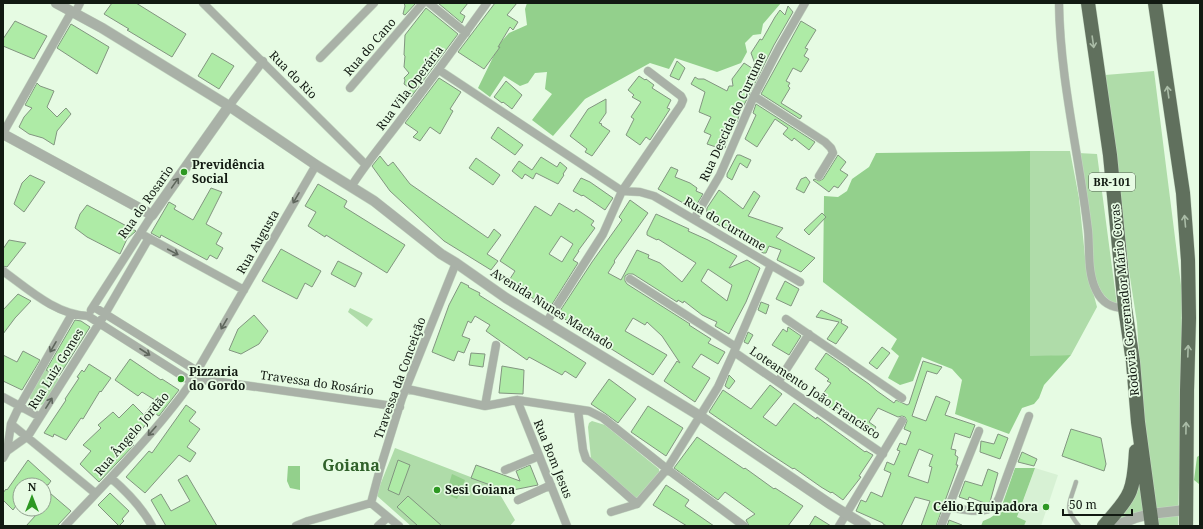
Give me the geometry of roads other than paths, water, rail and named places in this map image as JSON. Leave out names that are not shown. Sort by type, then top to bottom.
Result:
[{"type":"highway","name":"Rodovia Governador Mário Covas","points":[[1088,3],[1110,155],[1125,308],[1133,362],[1138,422],[1151,520]]},
{"type":"highway","points":[[1155,3],[1183,193],[1188,260],[1189,318],[1186,397],[1186,526]]},
{"type":"highway","points":[[1104,526],[1119,508],[1130,491],[1134,479],[1138,422]]},
{"type":"street","name":"Avenida Nunes Machado","points":[[56,3],[72,9],[229,106],[316,165],[374,201],[441,254],[506,298],[700,416],[846,515],[866,526]]},
{"type":"street","points":[[80,3],[72,9],[3,134],[152,215]]},
{"type":"street","name":"Rua do Rio","points":[[203,3],[365,164]]},
{"type":"street","points":[[320,58],[374,3]]},
{"type":"street","name":"Rua do Cano","points":[[350,88],[424,3]]},
{"type":"street","points":[[429,3],[466,33]]},
{"type":"street","name":"Rua Vila Operária","points":[[351,187],[365,164],[377,152],[487,3]]},
{"type":"street","name":"Rua Descida do Curtume","points":[[694,219],[720,175],[754,96],[805,3]]},
{"type":"street","points":[[1059,3],[1070,119],[1088,230],[1091,275],[1096,290],[1104,301],[1114,308],[1125,308]]},
{"type":"street","points":[[229,106],[263,61]]},
{"type":"street","points":[[439,70],[622,191]]},
{"type":"street","points":[[546,323],[603,234],[622,191],[681,105],[683,100],[682,96],[648,71]]},
{"type":"street","points":[[754,96],[825,142],[831,148],[833,153],[819,176]]},
{"type":"street","name":"Rua do Rosario","points":[[88,316],[139,233],[229,106]]},
{"type":"street","name":"Rua Augusta","points":[[139,233],[244,290],[316,165]]},
{"type":"street","name":"Rua do Curtume","points":[[622,191],[640,192],[654,196],[771,266],[718,387],[667,469],[637,504]]},
{"type":"street","name":"Rua do Rosario","points":[[105,314],[149,238]]},
{"type":"street","name":"Travessa da Conceição","points":[[372,503],[380,470],[400,407],[456,263]]},
{"type":"street","points":[[771,266],[800,282]]},
{"type":"street","points":[[116,270],[126,278]]},
{"type":"street","points":[[3,271],[48,303],[72,314],[88,316],[192,382]]},
{"type":"street","name":"Loteamento João Francisco","points":[[630,279],[735,350],[778,382],[883,454]]},
{"type":"street","name":"Rua Ângelo Jordão","points":[[65,526],[111,478],[159,423],[192,382],[244,290]]},
{"type":"street","points":[[94,306],[197,371],[207,380]]},
{"type":"street","name":"Rua Luiz Gomes","points":[[5,455],[11,424],[72,314]]},
{"type":"street","name":"Rua Luiz Gomes","points":[[28,436],[105,314]]},
{"type":"street","points":[[786,319],[902,398]]},
{"type":"street","points":[[130,342],[135,332]]},
{"type":"street","points":[[778,382],[809,334]]},
{"type":"street","points":[[485,406],[496,345]]},
{"type":"street","name":"Travessa do Rosário","points":[[192,382],[207,380],[400,407]]},
{"type":"street","points":[[407,389],[485,406],[517,400],[589,411],[603,418],[667,469],[744,526]]},
{"type":"street","points":[[3,397],[40,417]]},
{"type":"street","name":"Rua Bom Jesus","points":[[517,400],[567,526]]},
{"type":"street","points":[[578,410],[583,450],[586,459],[637,504]]},
{"type":"street","points":[[949,507],[982,510],[989,509],[994,506],[999,498],[1029,416]]},
{"type":"street","name":"Loteamento João Francisco","points":[[839,526],[902,421]]},
{"type":"street","points":[[11,424],[28,436],[95,493]]},
{"type":"street","points":[[941,526],[979,431]]},
{"type":"street","points":[[5,455],[28,436]]},
{"type":"street","points":[[505,470],[539,456]]},
{"type":"street","points":[[111,478],[131,496],[152,526]]},
{"type":"street","points":[[518,500],[551,485]]},
{"type":"street","points":[[296,526],[308,521],[372,503],[399,526]]},
{"type":"street","points":[[611,512],[637,504]]},
{"type":"street","points":[[1115,526],[1151,520],[1185,510]]},
{"type":"street","points":[[378,526],[388,517]]},
{"type":"lane","points":[[1076,482],[1069,507],[1070,515],[1079,526]]},
{"type":"place","name":"Previdência Social","points":[[184,172]]},
{"type":"place","name":"Pizzaria do Gordo","points":[[181,379]]},
{"type":"place","name":"Sesi Goiana","points":[[437,490]]},
{"type":"place","name":"Célio Equipadora","points":[[1046,507]]},
{"type":"district","name":"Goiana","points":[[351,465]]}]
